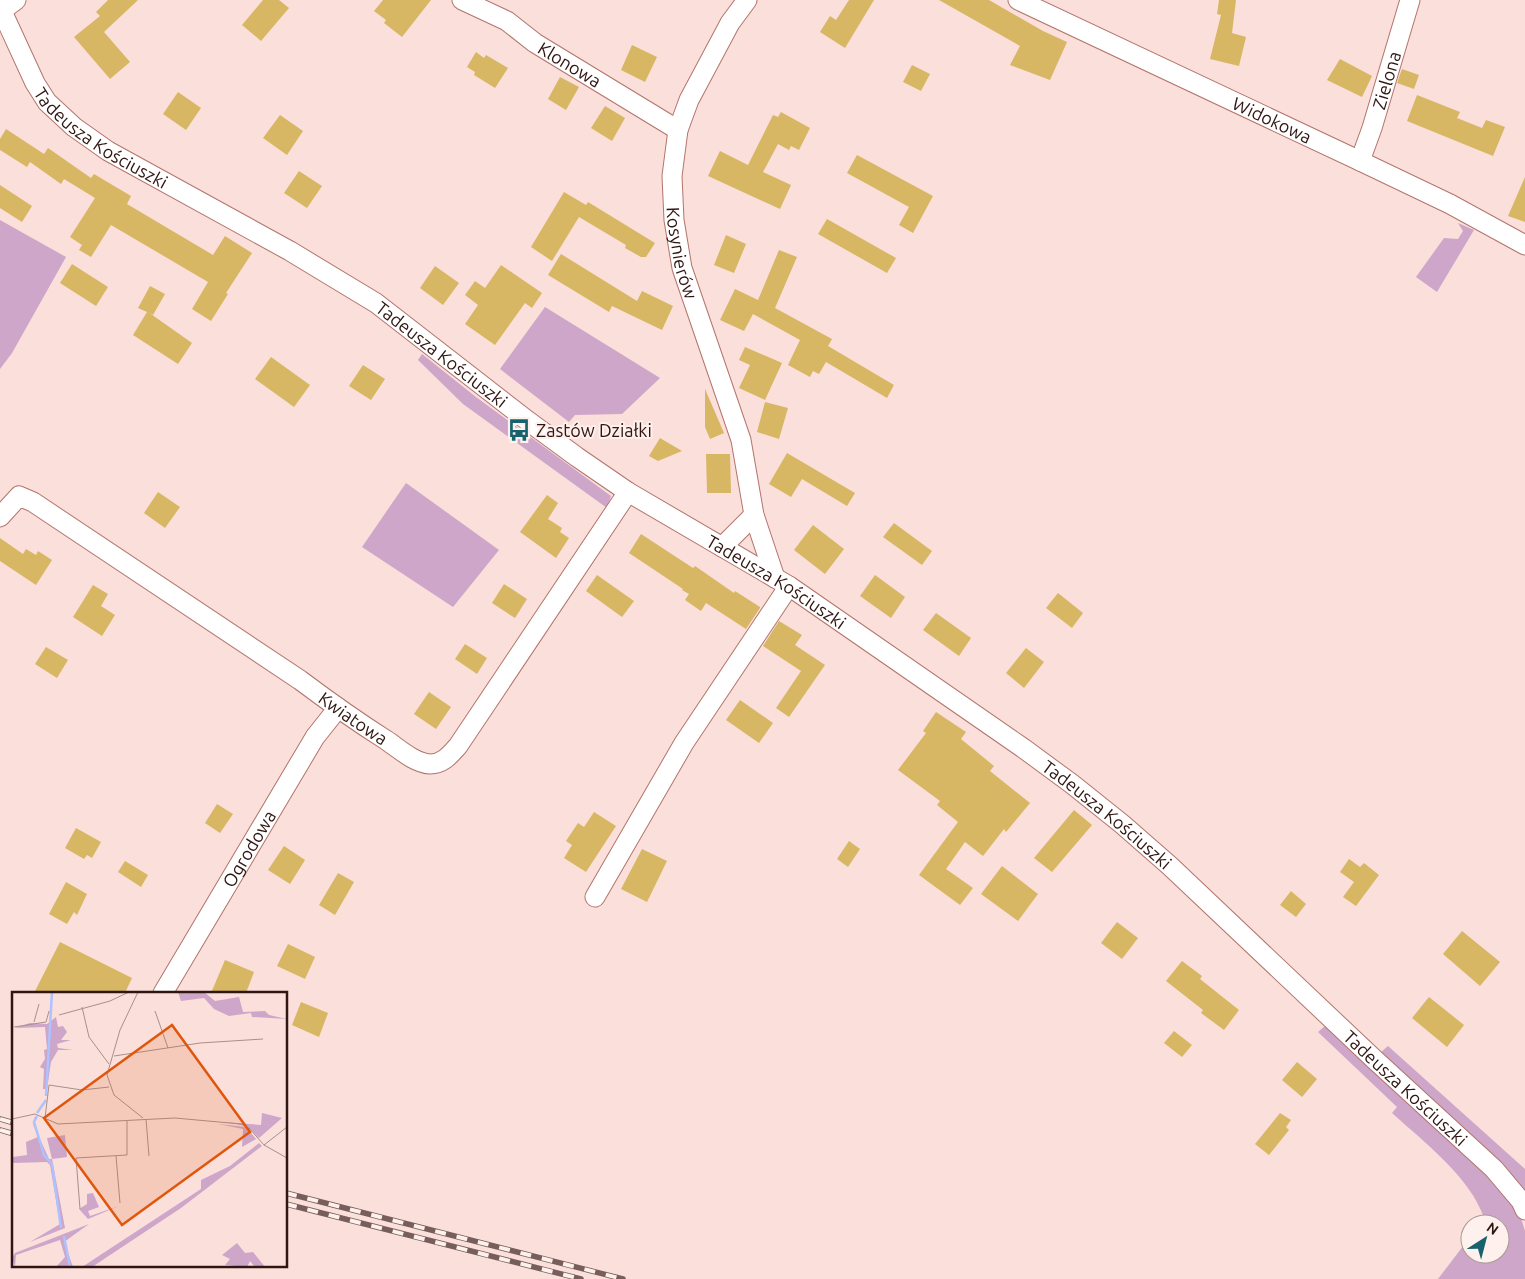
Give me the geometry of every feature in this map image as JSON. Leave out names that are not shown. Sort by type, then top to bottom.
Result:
[{"type":"street","name":"Klonowa","points":[[462,0],[507,21],[535,43],[678,130]]},
{"type":"street","name":"Kosynierów","points":[[747,0],[730,23],[689,100],[678,130],[672,176],[674,220],[682,268],[742,440],[754,515],[782,582]]},
{"type":"street","name":"Widokowa","points":[[1018,0],[1450,204],[1525,245]]},
{"type":"street","name":"Zielona","points":[[1360,161],[1372,128],[1410,0]]},
{"type":"street","name":"Tadeusza Kościuszki","points":[[6,6],[34,83],[47,102],[74,127],[108,151],[290,251],[376,304],[528,421],[628,492],[782,582],[1023,748],[1122,824],[1177,873],[1494,1169],[1521,1201],[1525,1210]]},
{"type":"street","name":"Kwiatowa","points":[[0,517],[19,496],[33,502],[292,674],[338,708],[418,760],[431,764],[447,758],[458,746],[628,492]]},
{"type":"street","points":[[722,547],[754,515]]},
{"type":"street","points":[[595,897],[684,743],[782,582]]},
{"type":"street","name":"Ogrodowa","points":[[164,992],[315,737],[338,708]]},
{"type":"shaded area","points":[[0,220],[66,257],[12,353],[0,369]]},
{"type":"shaded area","points":[[1458,223],[1474,230],[1437,292],[1416,277],[1444,238],[1458,239],[1463,231]]},
{"type":"shaded area","points":[[545,307],[660,378],[622,414],[575,415],[569,422],[500,369]]},
{"type":"shaded area","points":[[422,354],[476,397],[611,496],[607,508],[463,404],[418,360]]},
{"type":"shaded area","points":[[406,483],[499,550],[453,607],[362,547]]},
{"type":"shaded area","points":[[1325,1026],[1490,1179],[1520,1215],[1525,1231],[1525,1279],[1438,1279],[1460,1250],[1460,1264],[1510,1264],[1510,1214],[1482,1214],[1469,1189],[1445,1161],[1392,1113],[1397,1107],[1318,1032]]},
{"type":"shaded area","points":[[1388,1046],[1525,1169],[1525,1196],[1380,1053]]},
{"type":"building","points":[[108,0],[138,0],[104,32],[130,62],[110,79],[74,37],[100,16],[96,12]]},
{"type":"building","points":[[263,0],[279,0],[289,8],[261,41],[242,25]]},
{"type":"building","points":[[383,0],[431,0],[402,37],[384,23],[386,20],[374,11]]},
{"type":"building","points":[[849,0],[874,0],[845,48],[820,32],[830,16],[836,20]]},
{"type":"building","points":[[939,0],[989,0],[1043,31],[1067,42],[1050,80],[1010,65],[1020,46]]},
{"type":"building","points":[[1219,0],[1236,0],[1232,33],[1246,37],[1239,66],[1210,59],[1221,15],[1217,14]]},
{"type":"building","points":[[632,45],[657,57],[645,82],[621,70]]},
{"type":"building","points":[[476,52],[484,58],[486,55],[508,68],[495,88],[474,75],[475,72],[467,67]]},
{"type":"building","points":[[1340,59],[1372,76],[1362,97],[1327,80]]},
{"type":"building","points":[[912,65],[930,74],[921,91],[903,82]]},
{"type":"building","points":[[1402,69],[1419,75],[1414,89],[1397,83]]},
{"type":"building","points":[[560,77],[579,87],[566,110],[548,99]]},
{"type":"building","points":[[178,92],[201,108],[186,130],[163,114]]},
{"type":"building","points":[[1417,95],[1460,112],[1457,118],[1482,128],[1486,120],[1505,127],[1493,156],[1407,121]]},
{"type":"building","points":[[605,106],[625,118],[612,141],[591,128]]},
{"type":"building","points":[[781,112],[810,128],[799,150],[791,146],[789,150],[778,144],[763,172],[791,185],[780,209],[708,176],[720,151],[748,165],[773,115],[778,117]]},
{"type":"building","points":[[280,115],[303,131],[287,155],[263,138]]},
{"type":"building","points":[[6,129],[44,154],[48,148],[91,178],[94,174],[131,196],[127,204],[213,255],[225,236],[252,253],[226,293],[228,294],[211,321],[192,309],[208,282],[111,225],[91,257],[79,250],[82,245],[70,237],[95,198],[64,179],[61,184],[30,162],[27,167],[0,150],[0,139]]},
{"type":"building","points":[[857,155],[933,196],[913,233],[899,225],[909,207],[847,173]]},
{"type":"building","points":[[299,171],[322,186],[307,208],[284,193]]},
{"type":"building","points":[[1525,177],[1525,222],[1508,216]]},
{"type":"building","points":[[0,185],[32,206],[22,222],[0,208]]},
{"type":"building","points":[[564,192],[586,205],[588,202],[655,243],[646,257],[641,257],[625,248],[626,245],[579,217],[552,261],[531,247]]},
{"type":"building","points":[[827,219],[896,258],[887,273],[818,234]]},
{"type":"building","points":[[726,235],[746,244],[734,273],[714,265]]},
{"type":"building","points":[[779,250],[797,257],[775,308],[832,339],[828,346],[894,385],[887,398],[826,362],[819,374],[813,371],[810,377],[788,365],[800,340],[753,314],[744,331],[720,320],[735,289],[758,300]]},
{"type":"building","points":[[561,254],[637,301],[642,291],[673,306],[662,330],[612,306],[609,312],[548,275]]},
{"type":"building","points":[[72,264],[108,287],[96,306],[60,283]]},
{"type":"building","points":[[501,265],[542,293],[532,308],[525,303],[495,345],[465,324],[478,305],[465,295],[475,281],[485,288]]},
{"type":"building","points":[[435,266],[459,283],[443,305],[420,288]]},
{"type":"building","points":[[150,286],[165,294],[153,315],[148,312],[192,343],[178,364],[133,335],[147,312],[138,308]]},
{"type":"building","points":[[745,347],[782,363],[765,400],[739,388],[750,365],[739,360]]},
{"type":"building","points":[[271,357],[310,385],[294,407],[255,379]]},
{"type":"building","points":[[363,365],[385,379],[371,400],[349,386]]},
{"type":"building","points":[[705,389],[724,433],[710,439],[705,427]]},
{"type":"building","points":[[765,402],[788,408],[779,439],[757,432]]},
{"type":"building","points":[[660,438],[682,451],[658,461],[649,456]]},
{"type":"building","points":[[787,453],[855,493],[847,506],[802,479],[791,497],[769,484]]},
{"type":"building","points":[[706,454],[730,454],[731,493],[707,493]]},
{"type":"building","points":[[158,492],[180,507],[165,528],[144,513]]},
{"type":"building","points":[[547,495],[558,503],[548,519],[562,528],[560,532],[569,538],[556,558],[520,532]]},
{"type":"building","points":[[894,523],[932,551],[922,565],[883,537]]},
{"type":"building","points":[[813,525],[844,549],[825,574],[794,550]]},
{"type":"building","points":[[641,534],[693,568],[695,566],[734,593],[735,591],[760,607],[746,629],[706,603],[701,611],[685,600],[689,594],[683,589],[629,553]]},
{"type":"building","points":[[0,538],[23,554],[26,549],[36,555],[38,551],[52,560],[36,585],[0,561]]},
{"type":"building","points":[[597,575],[634,601],[622,617],[586,591]]},
{"type":"building","points":[[875,575],[905,597],[891,618],[860,596]]},
{"type":"building","points":[[504,584],[527,599],[515,618],[492,603]]},
{"type":"building","points":[[93,585],[108,594],[101,606],[115,615],[102,636],[73,617]]},
{"type":"building","points":[[1058,593],[1083,613],[1072,628],[1046,608]]},
{"type":"building","points":[[936,613],[971,638],[959,656],[923,630]]},
{"type":"building","points":[[779,621],[802,635],[795,645],[825,665],[789,717],[776,708],[801,671],[763,646]]},
{"type":"building","points":[[465,644],[487,658],[477,674],[455,659]]},
{"type":"building","points":[[46,647],[68,660],[57,678],[35,664]]},
{"type":"building","points":[[1026,648],[1044,662],[1024,688],[1006,673]]},
{"type":"building","points":[[429,692],[451,707],[436,729],[414,714]]},
{"type":"building","points":[[740,700],[773,723],[759,743],[726,720]]},
{"type":"building","points":[[936,712],[966,732],[961,739],[994,766],[990,771],[1030,803],[1006,832],[1004,829],[983,856],[965,842],[946,869],[973,888],[960,905],[919,875],[958,822],[937,805],[940,801],[898,770],[926,733],[923,731]]},
{"type":"building","points":[[217,804],[233,814],[220,833],[205,823]]},
{"type":"building","points":[[1074,810],[1092,825],[1052,872],[1034,858]]},
{"type":"building","points":[[594,812],[616,826],[586,872],[564,858],[572,845],[566,841],[578,823],[584,827]]},
{"type":"building","points":[[76,828],[101,842],[92,858],[87,855],[84,859],[65,848]]},
{"type":"building","points":[[849,841],[860,849],[848,867],[837,859]]},
{"type":"building","points":[[284,846],[305,860],[290,884],[268,870]]},
{"type":"building","points":[[642,849],[667,861],[647,902],[621,889]]},
{"type":"building","points":[[1349,859],[1360,867],[1364,863],[1379,875],[1356,906],[1343,897],[1354,882],[1340,872]]},
{"type":"building","points":[[125,861],[148,875],[141,887],[118,872]]},
{"type":"building","points":[[1002,866],[1038,894],[1018,921],[981,894]]},
{"type":"building","points":[[338,873],[354,882],[335,915],[319,905]]},
{"type":"building","points":[[66,882],[87,894],[77,915],[74,912],[67,924],[49,914]]},
{"type":"building","points":[[1291,891],[1306,904],[1296,917],[1280,905]]},
{"type":"building","points":[[1117,922],[1138,938],[1122,959],[1101,943]]},
{"type":"building","points":[[1462,931],[1500,962],[1480,986],[1443,954]]},
{"type":"building","points":[[60,942],[132,978],[125,992],[35,992]]},
{"type":"building","points":[[288,944],[315,957],[305,979],[277,966]]},
{"type":"building","points":[[225,960],[254,972],[246,992],[211,992]]},
{"type":"building","points":[[1182,961],[1202,976],[1200,979],[1239,1010],[1224,1030],[1201,1013],[1203,1010],[1166,981]]},
{"type":"building","points":[[1429,997],[1464,1025],[1447,1047],[1412,1018]]},
{"type":"building","points":[[301,1002],[328,1013],[319,1037],[292,1025]]},
{"type":"building","points":[[1174,1031],[1192,1045],[1182,1057],[1164,1043]]},
{"type":"building","points":[[1297,1062],[1317,1079],[1302,1097],[1282,1080]]},
{"type":"building","points":[[1280,1113],[1291,1120],[1286,1127],[1289,1130],[1269,1155],[1255,1144]]},
{"type":"railway","points":[[0,1119],[12,1122]]},
{"type":"railway","points":[[0,1130],[12,1133]]},
{"type":"railway","points":[[288,1194],[623,1279]]},
{"type":"railway","points":[[288,1205],[581,1279]]},
{"type":"place","name":"Zastów Działki","points":[[519,430]]}]
